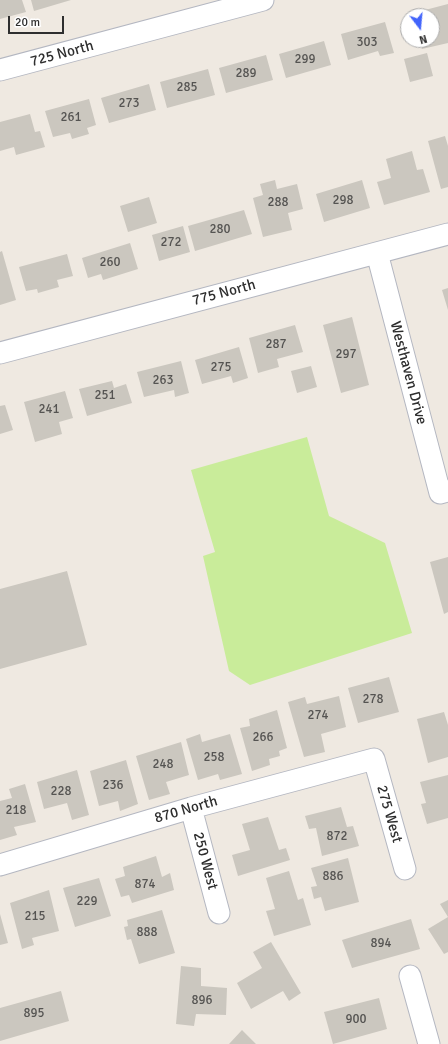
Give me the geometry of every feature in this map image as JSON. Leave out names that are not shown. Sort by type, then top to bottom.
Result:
[{"type":"street","name":"725 North","points":[[0,70],[263,0]]},
{"type":"street","name":"775 North","points":[[0,353],[448,234]]},
{"type":"street","name":"Westhaven Drive","points":[[377,253],[444,492]]},
{"type":"street","name":"870 North","points":[[0,865],[191,808],[374,759]]},
{"type":"street","name":"275 West","points":[[374,759],[405,869]]},
{"type":"street","name":"250 West","points":[[191,808],[219,913]]},
{"type":"street","points":[[410,976],[429,1044]]},
{"type":"green space","points":[[307,437],[329,516],[385,543],[412,633],[250,685],[229,671],[203,556],[215,552],[191,470]]},
{"type":"building","points":[[0,0],[22,0],[26,12],[0,19]]},
{"type":"building","points":[[31,0],[71,0],[34,11]]},
{"type":"building","points":[[448,4],[448,43],[440,45],[440,8],[433,8]]},
{"type":"building","points":[[385,22],[394,53],[380,56],[378,51],[348,60],[341,34]]},
{"type":"building","points":[[324,41],[331,65],[286,78],[279,54]]},
{"type":"building","points":[[427,53],[433,76],[410,82],[404,59]]},
{"type":"building","points":[[266,55],[273,80],[226,93],[219,68]]},
{"type":"building","points":[[208,69],[215,95],[167,108],[160,82]]},
{"type":"building","points":[[149,84],[156,110],[109,123],[101,98]]},
{"type":"building","points":[[89,99],[96,125],[87,128],[89,134],[72,139],[70,133],[53,137],[45,111]]},
{"type":"building","points":[[30,114],[35,132],[40,131],[45,147],[16,155],[14,147],[0,151],[0,122]]},
{"type":"building","points":[[445,136],[448,146],[448,187],[441,189],[428,141]]},
{"type":"building","points":[[412,151],[417,170],[423,169],[430,192],[384,205],[377,182],[391,178],[386,159]]},
{"type":"building","points":[[275,180],[277,189],[297,184],[303,209],[288,213],[292,230],[263,237],[253,198],[263,195],[260,184]]},
{"type":"building","points":[[362,180],[370,208],[324,222],[316,194]]},
{"type":"building","points":[[149,197],[157,223],[128,232],[120,206]]},
{"type":"building","points":[[244,210],[252,234],[195,251],[188,226]]},
{"type":"building","points":[[183,226],[190,252],[159,261],[152,235]]},
{"type":"building","points":[[130,243],[138,269],[103,280],[101,274],[88,278],[82,258]]},
{"type":"building","points":[[2,251],[16,300],[0,305],[0,252]]},
{"type":"building","points":[[67,254],[73,276],[57,280],[59,287],[38,293],[37,289],[26,291],[19,267]]},
{"type":"building","points":[[448,288],[448,310],[442,290]]},
{"type":"building","points":[[352,317],[369,385],[341,393],[323,325]]},
{"type":"building","points":[[295,325],[303,352],[277,359],[279,367],[258,373],[249,338]]},
{"type":"building","points":[[239,347],[248,378],[233,383],[231,376],[202,384],[195,360]]},
{"type":"building","points":[[181,361],[189,393],[175,397],[174,390],[144,397],[137,372]]},
{"type":"building","points":[[311,366],[317,387],[297,393],[291,371]]},
{"type":"building","points":[[112,381],[114,388],[126,384],[132,403],[87,416],[79,389]]},
{"type":"building","points":[[65,391],[73,418],[59,422],[62,434],[35,442],[24,402]]},
{"type":"building","points":[[5,405],[13,430],[0,434],[0,406]]},
{"type":"building","points":[[448,557],[448,612],[444,614],[430,562]]},
{"type":"building","points":[[67,571],[87,645],[0,669],[0,589]]},
{"type":"building","points":[[389,677],[399,712],[358,723],[348,688]]},
{"type":"building","points":[[339,696],[346,727],[321,734],[325,752],[304,757],[288,702],[305,697],[307,704]]},
{"type":"building","points":[[277,710],[287,748],[279,751],[280,756],[269,759],[270,765],[252,771],[240,728],[250,726],[249,719]]},
{"type":"building","points":[[444,712],[448,725],[448,757],[428,763],[417,719]]},
{"type":"building","points":[[200,734],[202,742],[230,734],[242,774],[220,780],[218,774],[198,780],[186,739]]},
{"type":"building","points":[[181,742],[189,775],[166,782],[170,794],[149,800],[136,756]]},
{"type":"building","points":[[126,760],[138,804],[120,811],[118,801],[99,806],[90,771]]},
{"type":"building","points":[[77,770],[89,815],[72,820],[67,803],[44,809],[37,782]]},
{"type":"building","points":[[448,775],[448,818],[427,824],[421,804],[426,803],[420,782]]},
{"type":"building","points":[[25,784],[36,822],[14,827],[17,835],[0,840],[0,801],[12,798],[9,789]]},
{"type":"building","points":[[341,807],[347,827],[353,826],[359,846],[322,856],[316,828],[309,829],[305,816]]},
{"type":"building","points":[[268,817],[279,850],[286,848],[290,860],[238,876],[232,855],[250,850],[242,824]]},
{"type":"building","points":[[156,856],[162,877],[170,873],[174,890],[132,903],[129,895],[121,897],[115,879],[125,876],[123,867]]},
{"type":"building","points":[[348,858],[359,902],[325,911],[321,897],[314,899],[311,887],[317,886],[311,868]]},
{"type":"building","points":[[289,871],[298,900],[303,898],[311,925],[274,936],[266,911],[275,909],[266,878]]},
{"type":"building","points":[[99,878],[111,916],[75,927],[63,888]]},
{"type":"building","points":[[49,890],[59,931],[32,938],[34,945],[22,949],[10,903]]},
{"type":"building","points":[[448,900],[448,917],[440,904]]},
{"type":"building","points":[[162,910],[175,953],[139,964],[131,939],[127,940],[124,927],[128,926],[127,920]]},
{"type":"building","points":[[0,914],[8,943],[0,945]]},
{"type":"building","points":[[448,917],[448,952],[444,954],[428,929]]},
{"type":"building","points":[[411,919],[420,949],[352,968],[342,940]]},
{"type":"building","points":[[271,942],[301,993],[289,1001],[283,991],[251,1009],[237,983],[262,968],[253,952]]},
{"type":"building","points":[[181,966],[201,968],[201,986],[227,988],[226,1015],[196,1014],[194,1026],[176,1024]]},
{"type":"building","points":[[61,991],[69,1021],[0,1041],[0,1008]]},
{"type":"building","points":[[379,998],[387,1029],[333,1044],[324,1012]]},
{"type":"building","points":[[242,1030],[256,1044],[229,1044]]}]
